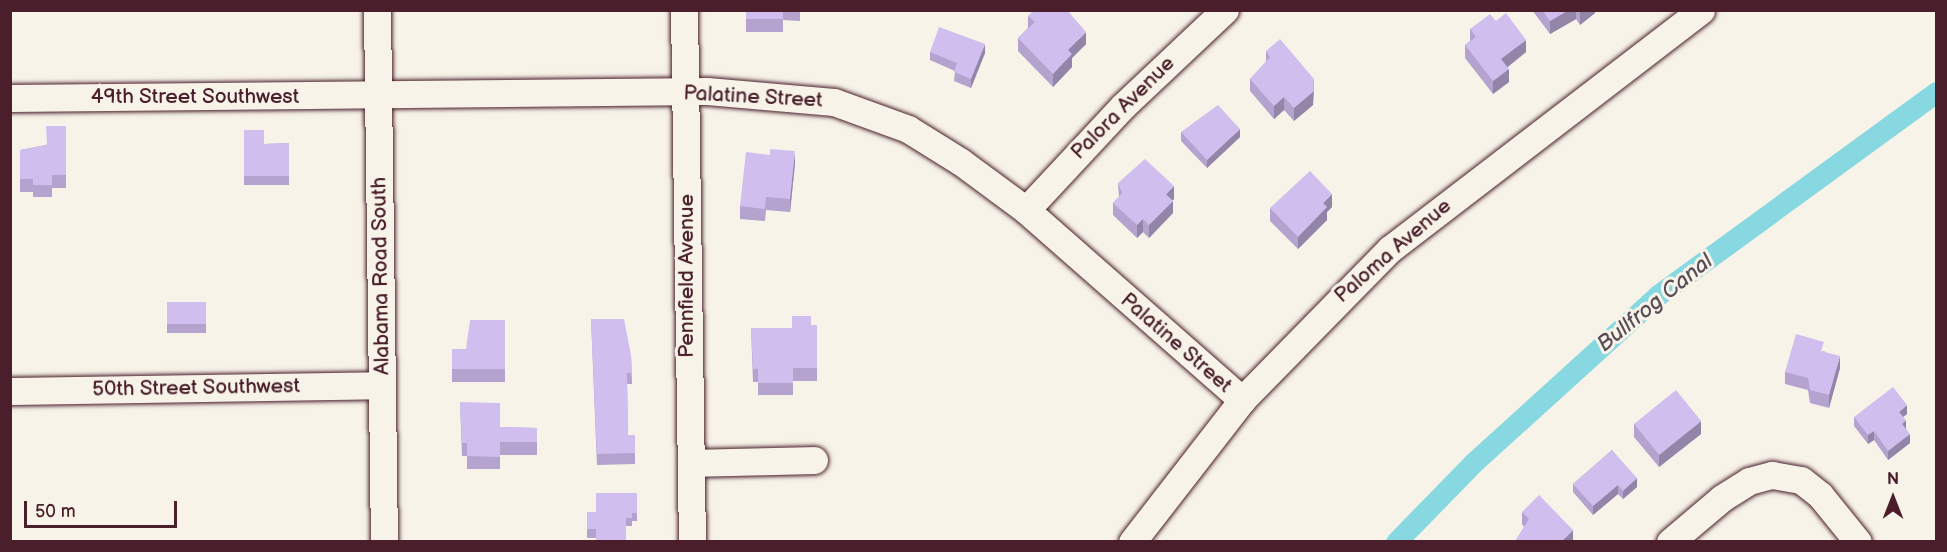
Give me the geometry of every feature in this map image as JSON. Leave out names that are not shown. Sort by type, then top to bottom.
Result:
[{"type":"street","name":"Alabama Road South","points":[[377,10],[384,542]]},
{"type":"street","name":"Pennfield Avenue","points":[[684,10],[692,542]]},
{"type":"street","name":"Palora Avenue","points":[[1026,210],[1123,106],[1225,10]]},
{"type":"street","name":"Paloma Avenue","points":[[1132,542],[1242,400],[1390,249],[1701,10]]},
{"type":"street","name":"Palatine Street","points":[[379,96],[685,92],[797,96],[870,112],[908,129],[1026,210],[1242,400]]},
{"type":"street","name":"49th Street Southwest","points":[[10,98],[379,96]]},
{"type":"street","name":"50th Street Southwest","points":[[10,391],[382,385]]},
{"type":"street","points":[[691,463],[814,460]]},
{"type":"street","points":[[1670,542],[1740,487],[1772,476],[1801,480],[1820,495],[1858,542]]},
{"type":"building","points":[[746,10],[783,10],[783,19],[746,19]]},
{"type":"building","points":[[1034,10],[1067,10],[1086,32],[1068,50],[1072,54],[1053,74],[1018,38],[1035,22],[1028,16]]},
{"type":"building","points":[[1542,10],[1569,10],[1550,21]]},
{"type":"building","points":[[1506,13],[1526,40],[1501,59],[1509,69],[1493,81],[1465,45],[1476,37],[1470,29],[1490,14],[1496,21]]},
{"type":"building","points":[[939,27],[985,44],[971,79],[954,72],[957,63],[930,52]]},
{"type":"building","points":[[1280,39],[1314,79],[1313,92],[1294,108],[1284,97],[1274,106],[1250,79],[1270,57],[1266,51]]},
{"type":"building","points":[[1218,105],[1240,129],[1207,160],[1181,132]]},
{"type":"building","points":[[46,126],[66,126],[66,175],[52,175],[52,185],[33,185],[33,179],[20,179],[20,150],[47,145]]},
{"type":"building","points":[[244,130],[264,130],[264,144],[289,143],[289,176],[244,176]]},
{"type":"building","points":[[770,149],[795,151],[790,199],[766,197],[765,209],[740,206],[746,152],[770,155]]},
{"type":"building","points":[[1145,159],[1174,186],[1166,194],[1173,201],[1149,225],[1143,219],[1137,225],[1113,203],[1122,193],[1118,183]]},
{"type":"building","points":[[1310,171],[1332,194],[1323,203],[1327,207],[1298,237],[1270,208]]},
{"type":"building","points":[[167,302],[206,302],[206,324],[167,324]]},
{"type":"building","points":[[792,316],[811,316],[811,325],[817,325],[817,368],[793,368],[793,383],[758,383],[758,369],[753,369],[751,328],[792,328]]},
{"type":"building","points":[[591,319],[624,319],[632,373],[627,373],[628,435],[635,435],[635,453],[597,454]]},
{"type":"building","points":[[470,320],[505,320],[505,369],[452,369],[452,349],[466,349]]},
{"type":"building","points":[[1796,334],[1824,342],[1821,351],[1840,356],[1829,395],[1810,390],[1808,378],[1785,372]]},
{"type":"building","points":[[1893,387],[1907,405],[1899,412],[1906,420],[1902,424],[1910,434],[1888,451],[1874,431],[1868,435],[1854,417]]},
{"type":"building","points":[[1676,390],[1701,421],[1659,455],[1634,424]]},
{"type":"building","points":[[460,402],[500,403],[500,427],[537,428],[537,442],[500,442],[500,457],[467,456],[467,443],[462,443]]},
{"type":"building","points":[[1612,450],[1637,478],[1623,491],[1618,485],[1593,506],[1573,484]]},
{"type":"building","points":[[596,493],[637,493],[637,513],[632,513],[632,518],[626,518],[626,541],[596,541],[596,529],[587,529],[587,512],[596,512]]},
{"type":"building","points":[[1539,495],[1573,530],[1561,542],[1515,541],[1529,519],[1522,512]]},
{"type":"waterway","name":"Bullfrog Canal","points":[[1396,542],[1473,463],[1658,295],[1936,92]]}]
